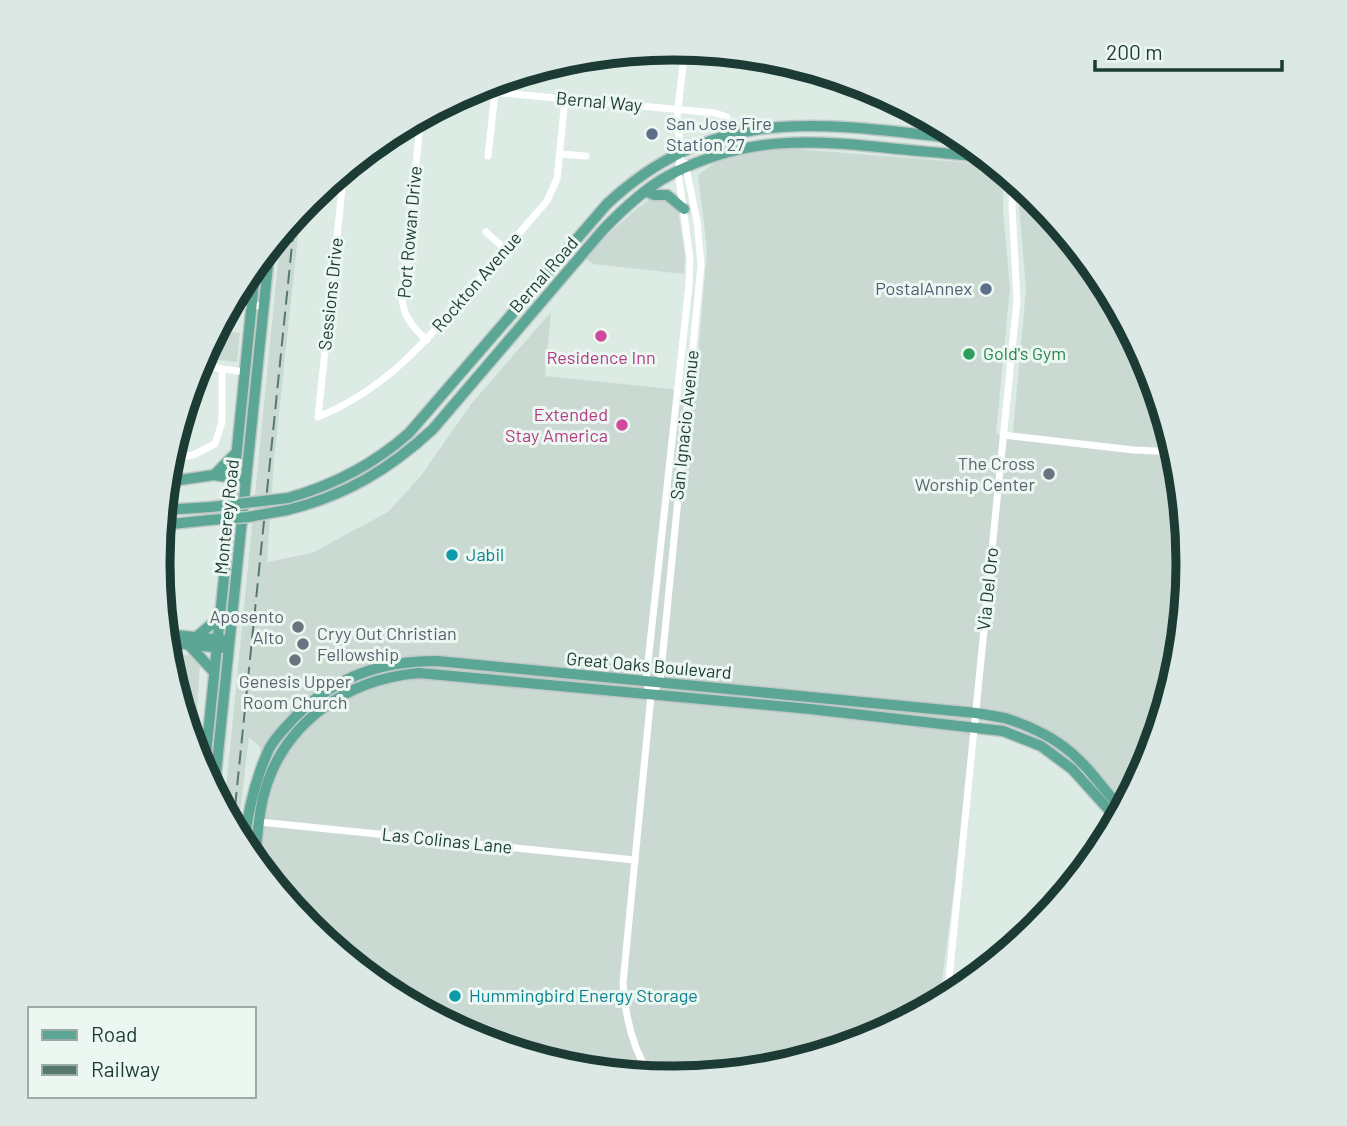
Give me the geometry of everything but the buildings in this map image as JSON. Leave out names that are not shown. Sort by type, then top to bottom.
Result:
[{"type":"main road","name":"Bernal Road","points":[[173,509],[289,499],[346,477],[372,462],[398,443],[428,413],[607,204],[638,178],[681,153],[725,136],[772,126],[817,125],[939,136]]},
{"type":"main road","points":[[836,143],[856,128]]},
{"type":"main road","name":"Bernal Road","points":[[172,524],[248,517],[315,503],[348,491],[382,471],[433,429],[602,231],[647,192],[683,170],[726,154],[763,145],[797,141],[969,156]]},
{"type":"main road","points":[[647,192],[667,195],[684,209]]},
{"type":"main road","name":"Monterey Road","points":[[216,773],[268,264]]},
{"type":"main road","name":"Monterey Road","points":[[206,751],[254,285]]},
{"type":"main road","points":[[214,475],[237,452]]},
{"type":"main road","points":[[177,480],[214,475],[246,480]]},
{"type":"main road","points":[[176,642],[192,641],[220,617]]},
{"type":"main road","points":[[175,637],[230,645]]},
{"type":"main road","points":[[192,641],[214,672]]},
{"type":"main road","name":"Great Oaks Boulevard","points":[[246,829],[247,814],[270,747],[309,704],[337,684],[365,670],[409,662],[437,662],[660,682],[1005,718],[1049,736],[1080,760],[1117,802]]},
{"type":"main road","points":[[503,680],[504,668]]},
{"type":"main road","name":"Great Oaks Boulevard","points":[[257,845],[267,783],[281,753],[309,718],[336,698],[368,682],[399,675],[435,673],[810,709],[1003,731],[1041,746],[1072,769],[1111,813]]},
{"type":"main road","points":[[810,709],[816,698]]},
{"type":"main road","points":[[253,795],[256,800],[253,816],[259,822]]},
{"type":"street","name":"San Ignacio Avenue","points":[[651,695],[660,682],[701,258],[683,170],[677,110],[683,60]]},
{"type":"street","name":"Bernal Way","points":[[495,93],[715,113],[727,117]]},
{"type":"street","points":[[488,156],[495,93]]},
{"type":"street","name":"Rockton Avenue","points":[[318,417],[338,409],[374,387],[427,340],[553,191],[557,179],[565,99]]},
{"type":"street","name":"Port Rowan Drive","points":[[420,128],[402,297],[403,308],[409,321],[427,340]]},
{"type":"street","points":[[560,154],[586,156]]},
{"type":"street","name":"San Ignacio Avenue","points":[[644,1065],[631,1037],[623,983],[651,695],[646,681],[690,258],[683,170]]},
{"type":"street","name":"Sessions Drive","points":[[318,417],[343,184]]},
{"type":"street","name":"Via Del Oro","points":[[948,985],[1017,300],[1013,191]]},
{"type":"street","points":[[486,232],[505,249]]},
{"type":"street","points":[[241,305],[264,306]]},
{"type":"street","points":[[681,352],[692,356]]},
{"type":"street","points":[[210,366],[245,372]]},
{"type":"street","points":[[182,457],[193,455],[215,444],[222,422],[222,369]]},
{"type":"street","points":[[1003,436],[1164,451]]},
{"type":"street","name":"Las Colinas Lane","points":[[259,822],[635,860]]},
{"type":"shaded area","points":[[783,148],[979,164],[1004,183],[1003,211],[1010,288],[996,434],[1013,432],[1026,290],[1020,197],[1030,207],[1073,256],[1110,311],[1139,370],[1150,401],[1160,433],[1173,497],[1177,563],[1173,629],[1160,693],[1150,725],[1119,797],[1078,751],[1040,727],[977,717],[941,989],[896,1015],[866,1028],[835,1040],[772,1057],[674,1066],[608,1062],[575,1057],[512,1040],[451,1015],[394,982],[342,942],[295,895],[263,854],[260,747],[249,737],[239,818],[226,793],[279,250],[299,227],[274,460],[267,562],[312,553],[388,512],[420,477],[472,403],[551,312],[545,376],[671,389],[694,405],[707,250],[698,175],[720,159]]},
{"type":"shaded area","points":[[662,194],[678,209],[685,257],[684,274],[593,264],[586,259],[601,241],[633,212]]},
{"type":"shaded area","points":[[226,331],[240,333],[237,362],[213,359]]},
{"type":"shaded area","points":[[179,653],[189,655],[200,666],[196,723]]},
{"type":"railway","points":[[235,810],[293,233]]},
{"type":"place","name":"San Jose Fire Station 27","points":[[652,134]]},
{"type":"place","name":"PostalAnnex","points":[[986,289]]},
{"type":"place","name":"Residence Inn","points":[[601,336]]},
{"type":"place","name":"Gold's Gym","points":[[969,354]]},
{"type":"place","name":"Extended Stay America","points":[[622,425]]},
{"type":"place","name":"The Cross Worship Center","points":[[1049,474]]},
{"type":"place","name":"Jabil","points":[[452,555]]},
{"type":"place","name":"Aposento Alto","points":[[298,627]]},
{"type":"place","name":"Cryy Out Christian Fellowship","points":[[303,644]]},
{"type":"place","name":"Genesis Upper Room Church","points":[[295,660]]},
{"type":"place","name":"Hummingbird Energy Storage","points":[[455,996]]}]
